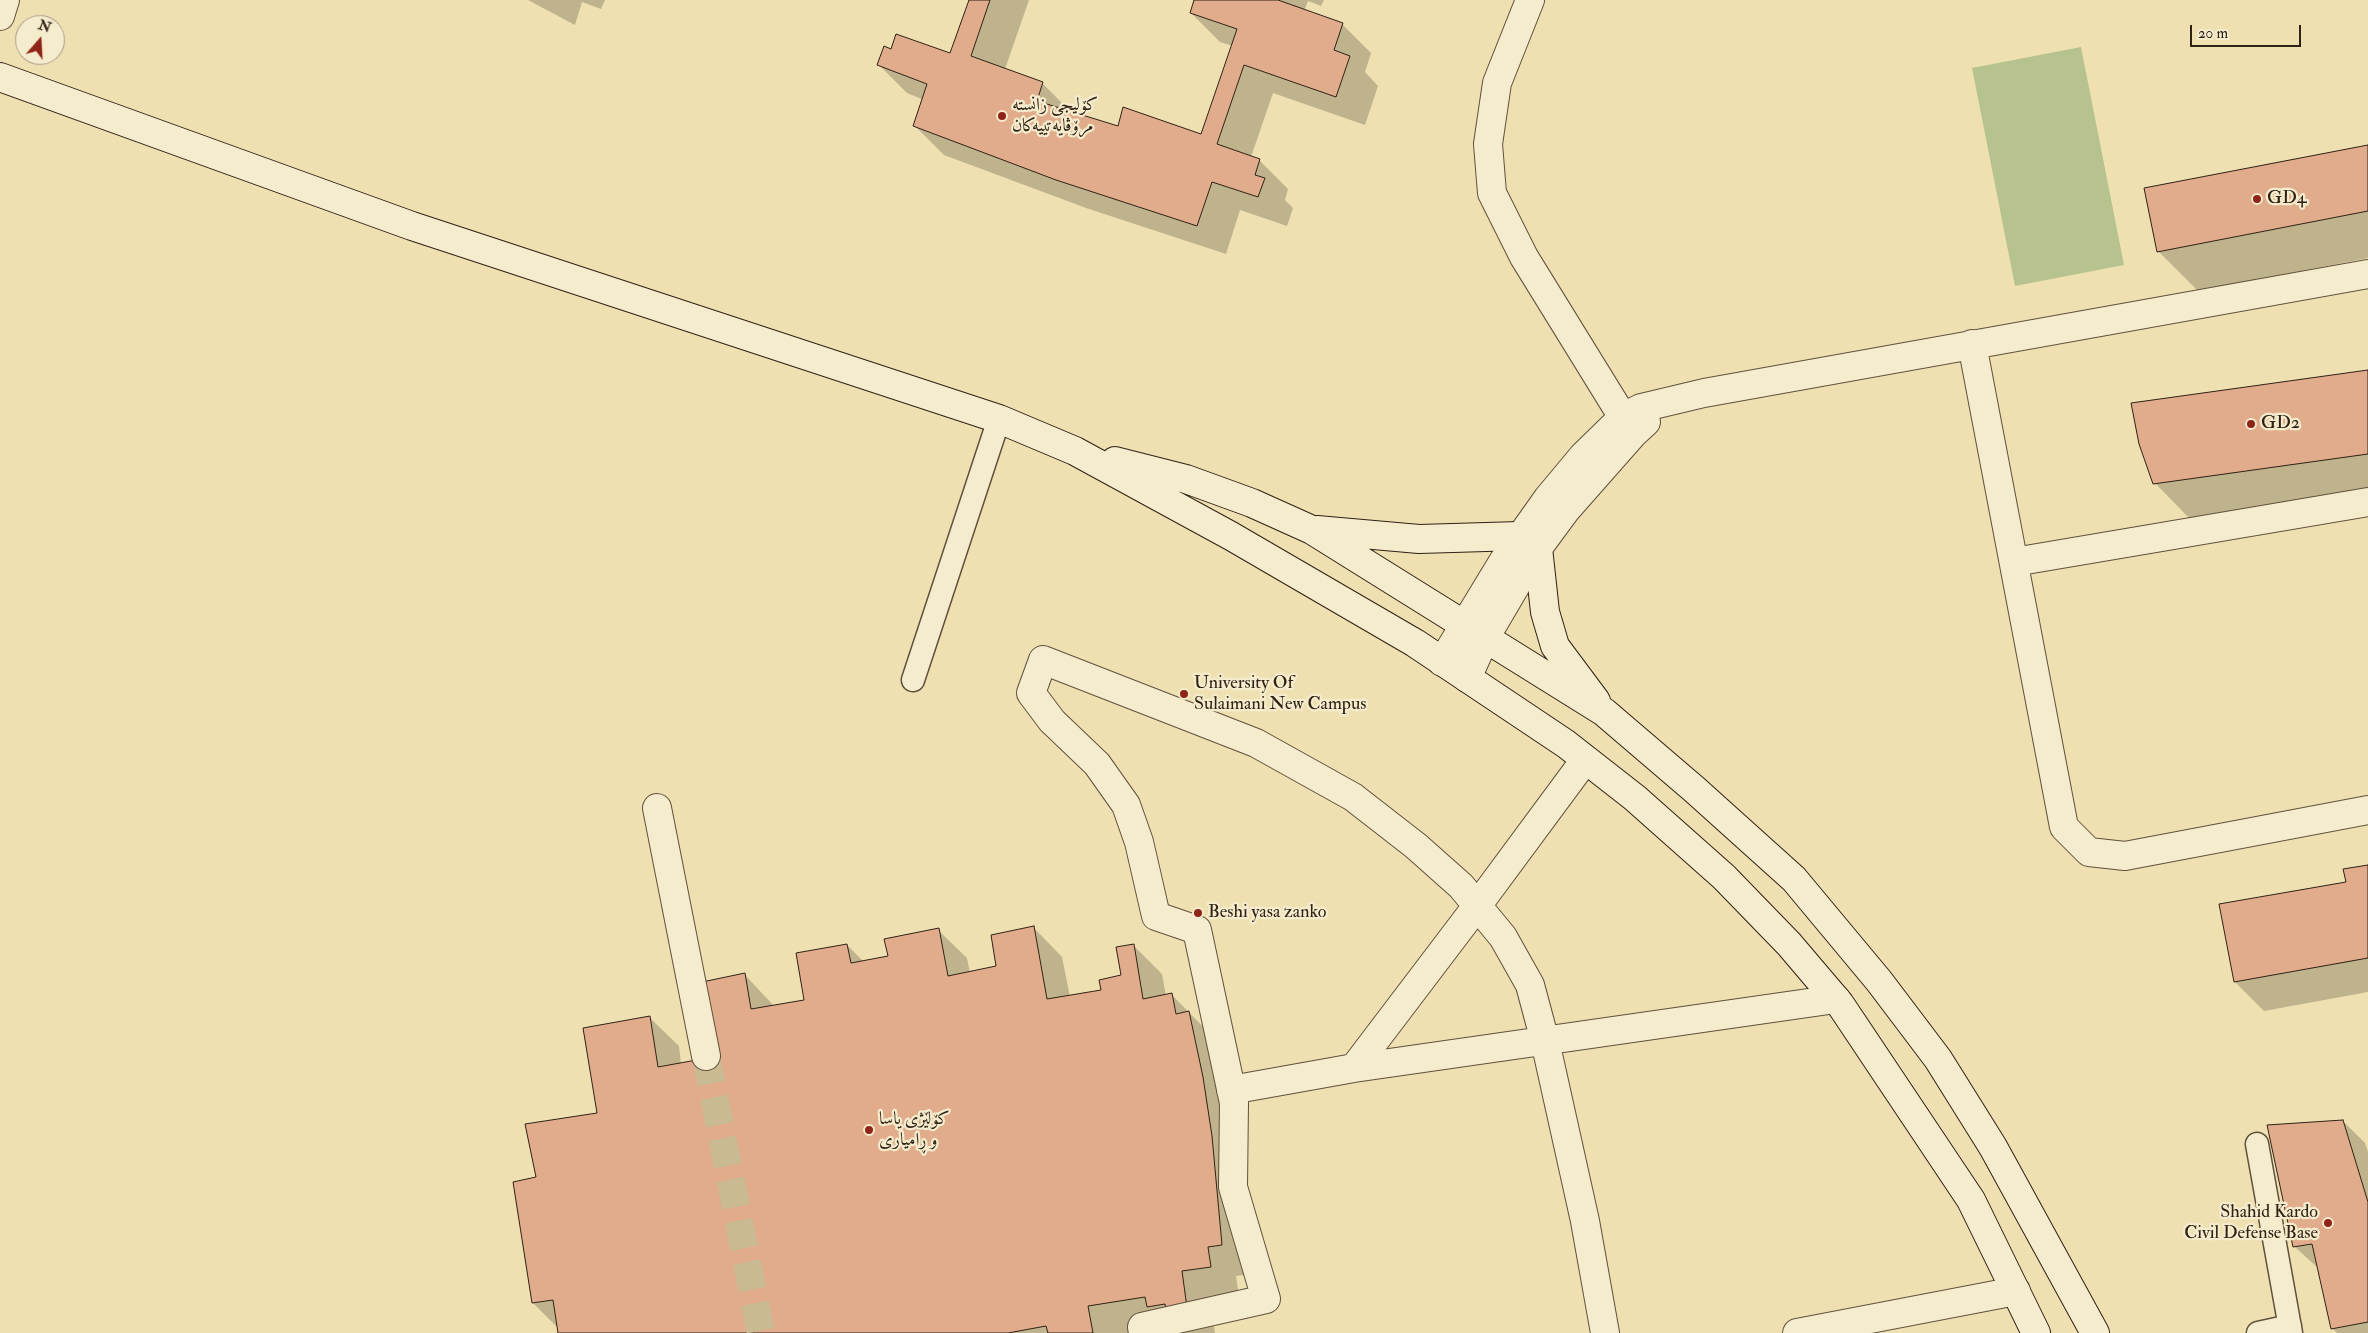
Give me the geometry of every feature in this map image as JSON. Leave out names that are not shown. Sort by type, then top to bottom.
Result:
[{"type":"street","points":[[0,16],[5,0]]},
{"type":"street","points":[[1530,0],[1497,82],[1488,144],[1492,193],[1524,257],[1628,426]]},
{"type":"street","points":[[0,77],[412,226],[999,419],[1075,451],[1239,540],[1407,638],[1585,760],[1635,798],[1724,877],[1789,944],[1836,999],[1900,1091],[1971,1200],[2036,1333]]},
{"type":"street","points":[[1442,662],[1474,632],[1522,572],[1529,542],[1548,498],[1583,456],[1628,426],[1642,408],[1663,401],[2368,274]]},
{"type":"street","points":[[1972,344],[2064,828],[2089,852],[2125,856],[2368,810]]},
{"type":"street","points":[[1075,451],[1186,479],[1252,503],[1312,530],[1604,712],[1794,879],[1880,981],[1938,1059],[1993,1147],[2095,1333]]},
{"type":"street","points":[[2014,562],[2368,502]]},
{"type":"street","points":[[1312,530],[1419,539],[1529,542]]},
{"type":"street","points":[[1529,542],[1555,646],[1604,712]]},
{"type":"street","points":[[1466,678],[1474,632]]},
{"type":"street","points":[[1143,1333],[1142,1328],[1266,1299],[1233,1187],[1234,1103],[1197,930],[1156,916],[1140,842],[1126,805],[1097,764],[1052,721],[1031,693],[1043,660],[1256,743],[1353,797],[1416,846],[1461,886],[1478,906],[1503,937],[1530,984],[1545,1041],[1585,1221],[1605,1333]]},
{"type":"street","points":[[1354,1068],[1478,906],[1585,760]]},
{"type":"street","points":[[657,808],[706,1056]]},
{"type":"street","points":[[1231,1090],[1354,1068],[1836,999]]},
{"type":"street","points":[[1797,1333],[2016,1291]]},
{"type":"lane","points":[[913,680],[999,419]]},
{"type":"lane","points":[[2257,1144],[2291,1329],[2258,1333]]},
{"type":"green space","points":[[2081,47],[2124,265],[2015,286],[1972,68]]},
{"type":"building","name":"کۆلیجی زانستە مرۆڤایەتییەکان","points":[[969,0],[990,0],[971,56],[1043,82],[1037,101],[1118,126],[1123,107],[1201,134],[1237,29],[1190,13],[1194,0],[1278,0],[1343,23],[1334,50],[1350,56],[1336,97],[1244,65],[1217,144],[1260,159],[1255,175],[1265,178],[1258,197],[1212,182],[1197,226],[1056,180],[913,126],[927,84],[877,65],[884,46],[891,49],[896,34],[950,53]]},
{"type":"building","name":"GD4","points":[[2368,145],[2368,211],[2157,252],[2144,188]]},
{"type":"building","name":"GD2","points":[[2368,370],[2368,454],[2153,484],[2139,444],[2131,403]]},
{"type":"building","points":[[2368,865],[2368,958],[2234,982],[2219,904],[2346,882],[2343,869]]},
{"type":"building","name":"کۆلێژی یاسا و ڕامیاری","points":[[1034,926],[1047,999],[1101,990],[1099,980],[1121,975],[1116,947],[1134,944],[1143,999],[1172,993],[1176,1014],[1189,1011],[1203,1077],[1212,1136],[1222,1245],[1208,1247],[1211,1267],[1182,1271],[1188,1315],[1167,1319],[1165,1304],[1147,1307],[1145,1297],[1088,1306],[1093,1333],[1048,1333],[1046,1326],[1008,1333],[558,1333],[553,1300],[532,1303],[513,1182],[536,1177],[525,1124],[597,1113],[583,1028],[650,1016],[658,1067],[713,1057],[702,982],[745,973],[751,1009],[804,1000],[796,953],[847,944],[851,963],[888,956],[884,939],[939,928],[948,976],[996,966],[991,935]]},
{"type":"building","name":"Shahid Kardo Civil Defense Base","points":[[2343,1120],[2368,1202],[2368,1322],[2331,1329],[2312,1244],[2293,1247],[2267,1125]]},
{"type":"tunnel","points":[[706,1056],[761,1333]]},
{"type":"place","name":"کۆلیجی زانستە مرۆڤایەتییەکان","points":[[1002,116]]},
{"type":"place","name":"GD4","points":[[2257,199]]},
{"type":"place","name":"GD2","points":[[2251,424]]},
{"type":"place","name":"University Of Sulaimani New Campus","points":[[1184,694]]},
{"type":"place","name":"Beshi yasa zanko","points":[[1198,913]]},
{"type":"place","name":"کۆلێژی یاسا و ڕامیاری","points":[[869,1130]]},
{"type":"place","name":"Shahid Kardo Civil Defense Base","points":[[2328,1223]]}]
